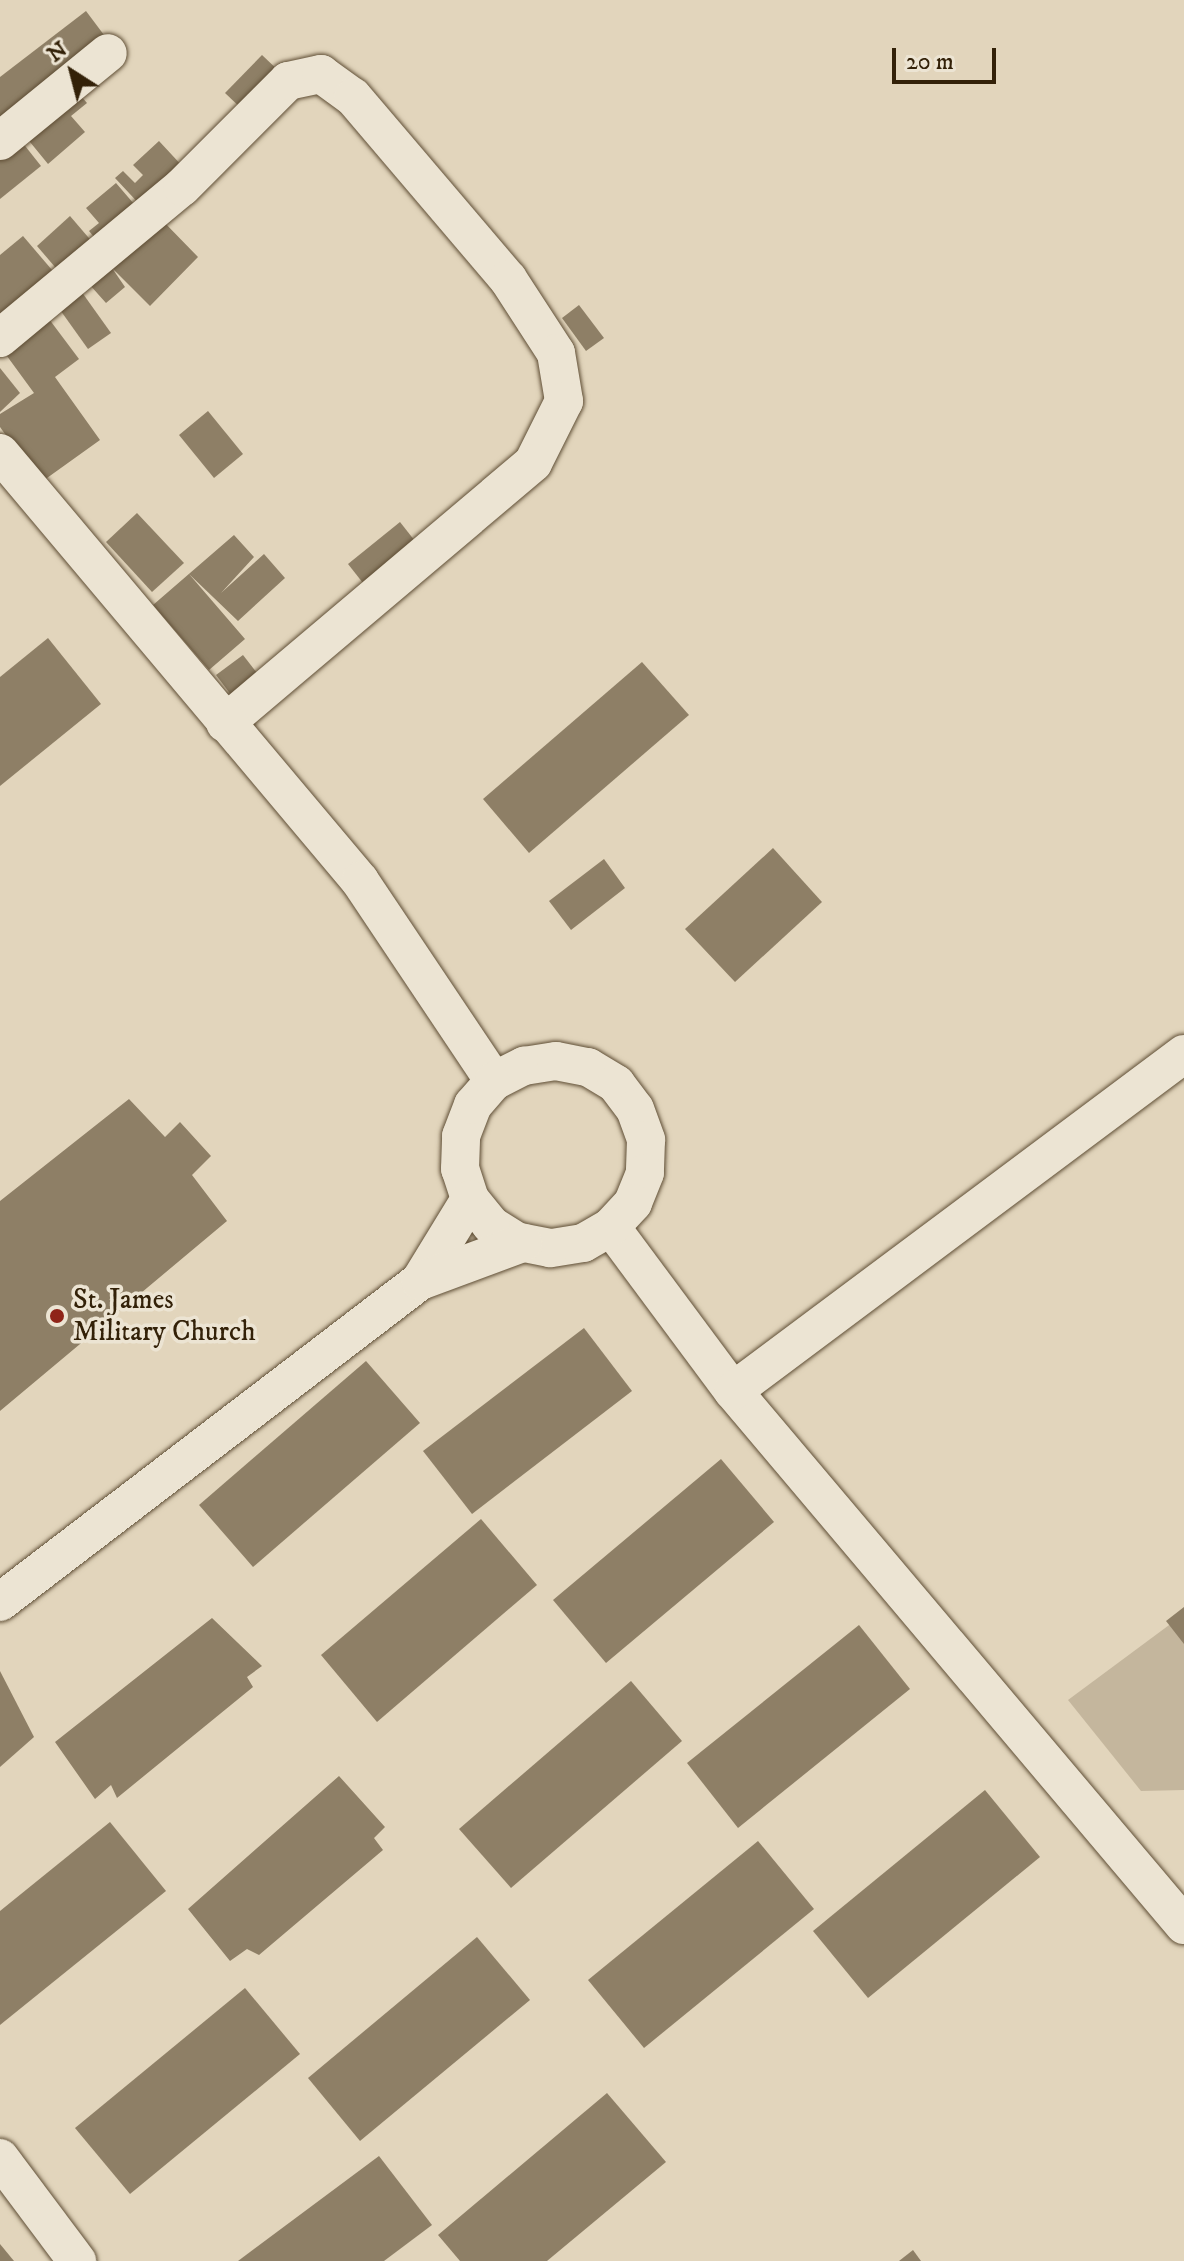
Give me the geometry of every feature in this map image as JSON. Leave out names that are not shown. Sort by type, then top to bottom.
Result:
[{"type":"street","points":[[0,141],[108,53]]},
{"type":"street","points":[[0,338],[182,187],[288,81],[321,74],[353,97],[508,279],[556,353],[564,401],[533,463],[225,723]]},
{"type":"street","points":[[0,453],[360,881],[494,1081]]},
{"type":"street","points":[[733,1391],[1184,1054]]},
{"type":"street","points":[[556,1061],[588,1067],[616,1084],[635,1109],[642,1130],[645,1173],[633,1203],[611,1227],[583,1243],[550,1248],[523,1243],[491,1225],[470,1199],[460,1169],[461,1136],[473,1105],[494,1081],[524,1066],[556,1061]]},
{"type":"street","points":[[420,1281],[470,1199]]},
{"type":"street","points":[[611,1227],[733,1391],[1184,1925]]},
{"type":"street","points":[[0,1602],[420,1281],[523,1243]]},
{"type":"street","points":[[0,2158],[77,2261]]},
{"type":"shaded area","points":[[1184,1614],[1184,1790],[1141,1791],[1068,1700]]},
{"type":"building","points":[[86,11],[107,39],[0,122],[0,77]]},
{"type":"building","points":[[262,55],[281,73],[244,111],[225,93]]},
{"type":"building","points":[[72,86],[87,103],[71,116],[85,132],[48,164],[21,131]]},
{"type":"building","points":[[18,137],[41,166],[0,199],[0,152]]},
{"type":"building","points":[[159,141],[185,169],[143,208],[115,178],[123,171],[135,183],[143,175],[133,165]]},
{"type":"building","points":[[116,183],[140,211],[100,244],[89,231],[99,223],[86,208]]},
{"type":"building","points":[[70,216],[94,244],[61,274],[37,246]]},
{"type":"building","points":[[161,219],[198,257],[150,306],[112,268],[125,287],[106,303],[89,284]]},
{"type":"building","points":[[23,236],[58,277],[0,326],[0,255]]},
{"type":"building","points":[[81,291],[111,333],[88,349],[58,307]]},
{"type":"building","points":[[579,305],[604,338],[586,351],[562,318]]},
{"type":"building","points":[[49,319],[79,359],[55,377],[100,440],[40,483],[0,427],[0,414],[34,393],[4,352]]},
{"type":"building","points":[[0,368],[20,393],[0,412]]},
{"type":"building","points":[[208,411],[243,454],[214,478],[179,435]]},
{"type":"building","points":[[137,513],[184,563],[152,592],[106,542]]},
{"type":"building","points":[[400,522],[426,555],[374,597],[348,564]]},
{"type":"building","points":[[234,535],[254,557],[221,593],[264,554],[285,578],[238,621],[189,574],[245,639],[209,670],[153,605]]},
{"type":"building","points":[[48,638],[101,704],[0,786],[0,677]]},
{"type":"building","points":[[243,655],[268,687],[241,708],[216,675]]},
{"type":"building","points":[[642,662],[689,715],[529,853],[483,799]]},
{"type":"building","points":[[773,848],[822,902],[735,982],[685,929]]},
{"type":"building","points":[[604,859],[625,888],[571,930],[549,901]]},
{"type":"building","name":"St. James Military Church","points":[[129,1099],[165,1137],[180,1122],[211,1156],[192,1175],[227,1221],[0,1411],[0,1201]]},
{"type":"building","points":[[584,1328],[632,1391],[472,1514],[423,1451]]},
{"type":"building","points":[[366,1361],[420,1423],[253,1567],[199,1505]]},
{"type":"building","points":[[721,1459],[774,1522],[606,1663],[553,1600]]},
{"type":"building","points":[[481,1519],[537,1585],[377,1722],[321,1655]]},
{"type":"building","points":[[1184,1607],[1184,1644],[1166,1621]]},
{"type":"building","points":[[212,1618],[262,1666],[247,1677],[253,1687],[117,1798],[111,1785],[95,1799],[55,1742]]},
{"type":"building","points":[[859,1625],[910,1689],[738,1828],[687,1763]]},
{"type":"building","points":[[0,1671],[34,1737],[0,1767]]},
{"type":"building","points":[[631,1681],[682,1741],[511,1888],[459,1829]]},
{"type":"building","points":[[339,1776],[385,1827],[374,1838],[383,1850],[259,1955],[247,1949],[230,1961],[188,1909]]},
{"type":"building","points":[[985,1790],[1040,1857],[868,1998],[813,1931]]},
{"type":"building","points":[[110,1822],[166,1891],[0,2025],[0,1911]]},
{"type":"building","points":[[758,1841],[814,1909],[644,2048],[588,1980]]},
{"type":"building","points":[[477,1937],[530,2000],[360,2141],[308,2078]]},
{"type":"building","points":[[245,1988],[300,2054],[130,2194],[75,2128]]},
{"type":"building","points":[[607,2093],[666,2162],[547,2261],[460,2261],[438,2235]]},
{"type":"building","points":[[379,2156],[432,2225],[384,2261],[238,2261]]},
{"type":"building","points":[[0,2244],[14,2261],[0,2261]]},
{"type":"building","points":[[913,2250],[921,2261],[899,2261]]},
{"type":"place","name":"St. James Military Church","points":[[57,1316]]}]
